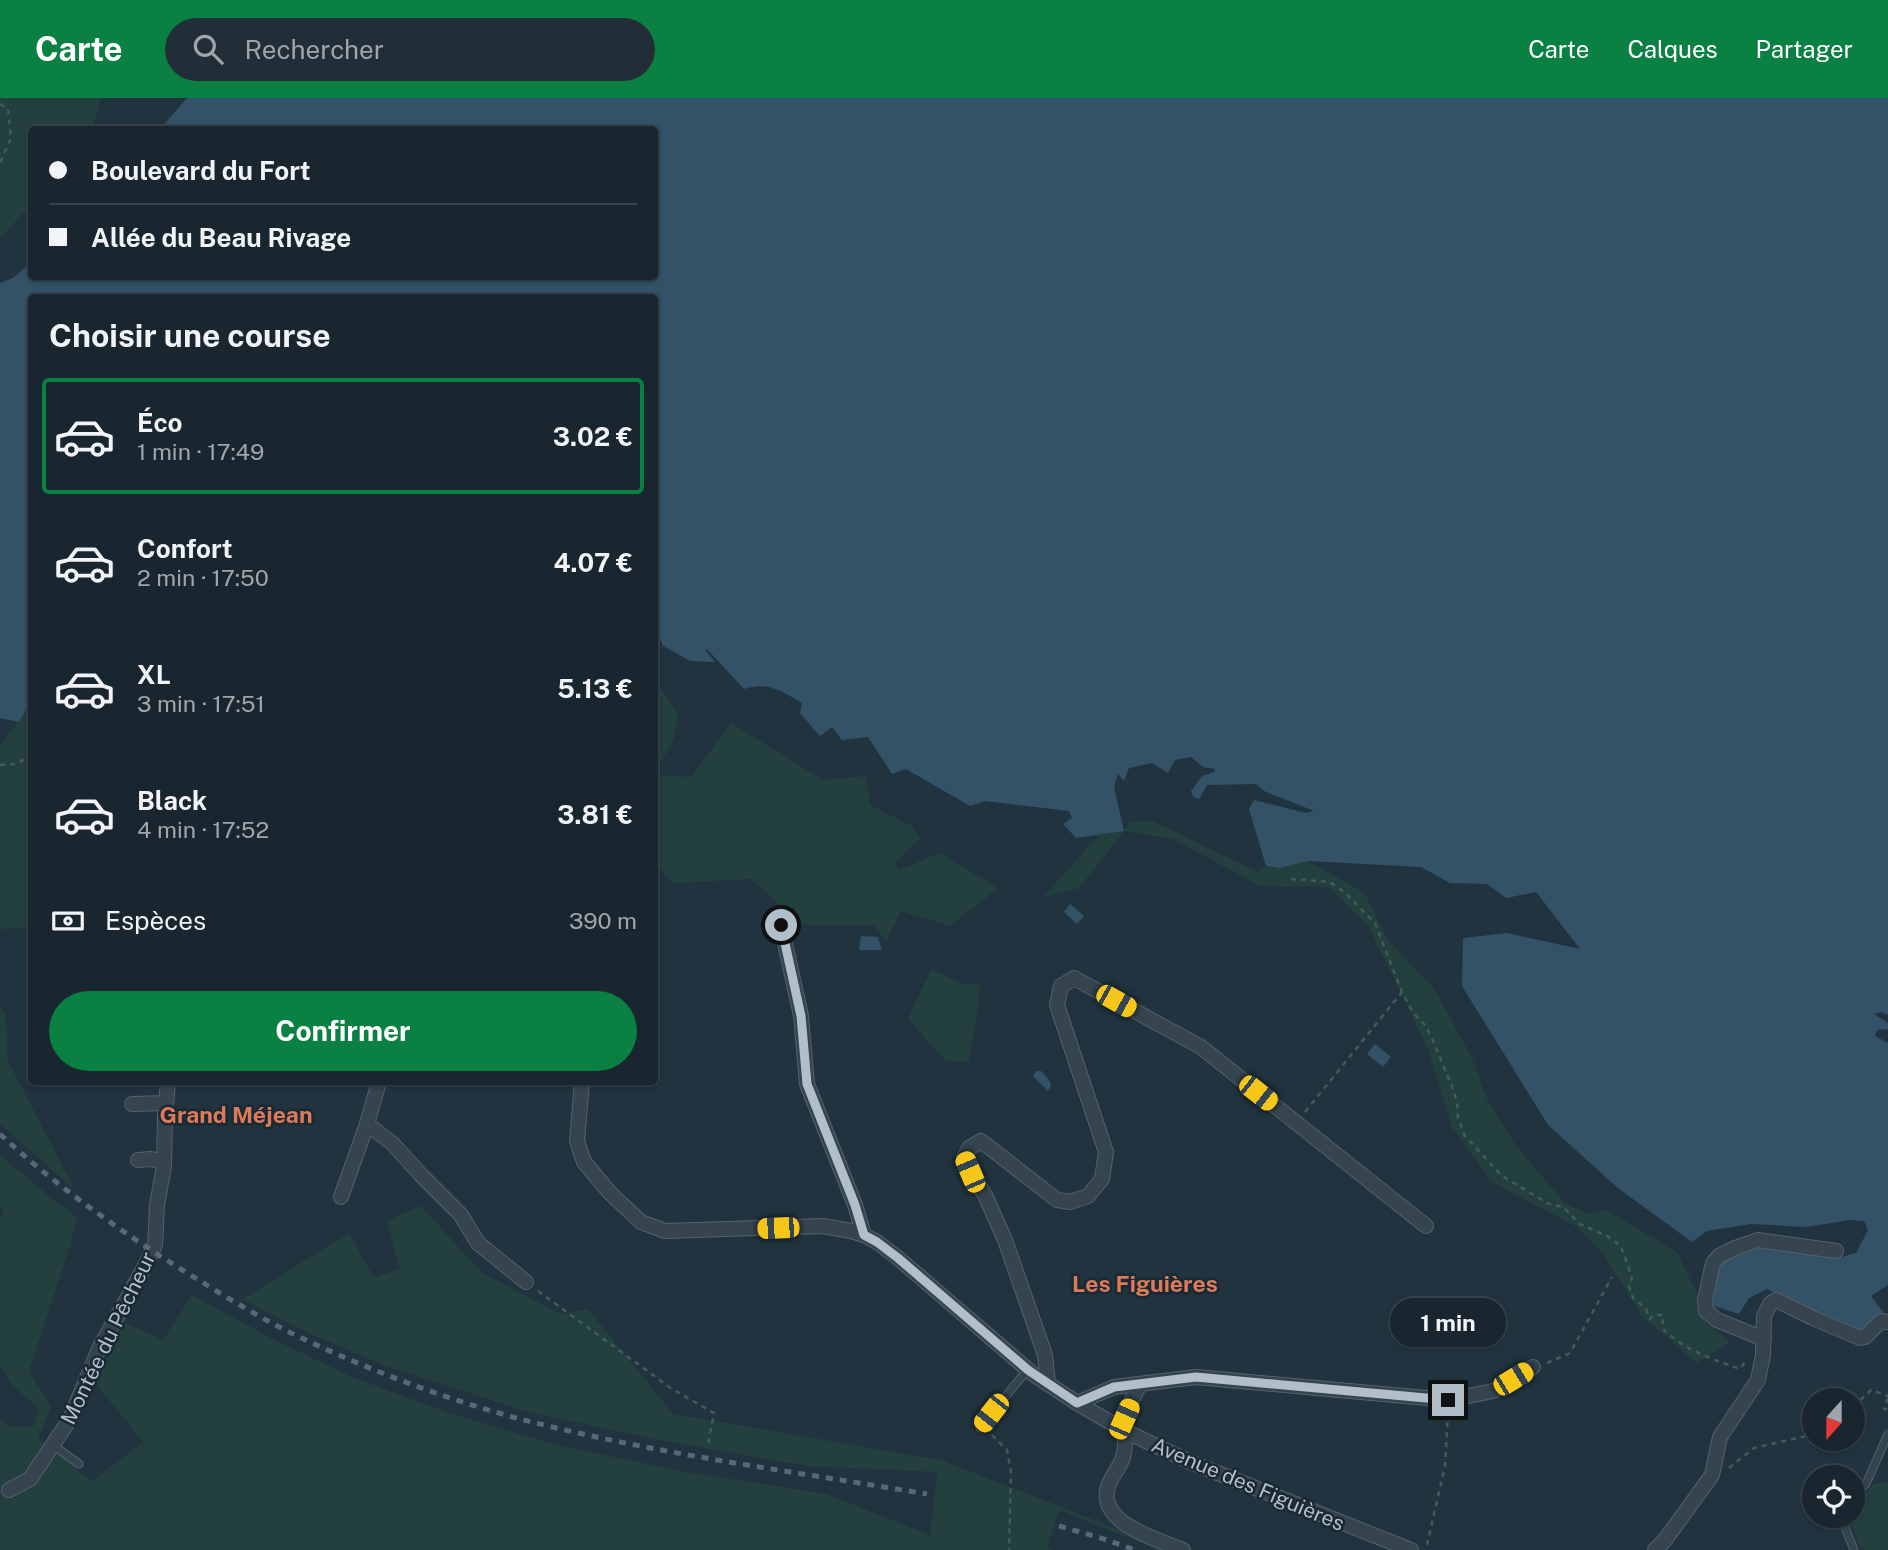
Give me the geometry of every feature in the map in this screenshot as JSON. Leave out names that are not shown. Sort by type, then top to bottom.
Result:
[{"type":"street","points":[[781,925],[801,1016],[807,1084],[855,1205],[864,1235]]},
{"type":"street","points":[[1048,1384],[1045,1355],[1004,1240],[985,1195],[964,1158],[969,1148],[981,1141],[1057,1200],[1070,1202],[1088,1196],[1102,1179],[1106,1152],[1057,1005],[1061,986],[1074,978],[1201,1047],[1426,1226]]},
{"type":"street","name":"Montée du Pêcheur","points":[[9,1490],[30,1479],[70,1419],[99,1349],[155,1245],[157,1205],[164,1162],[168,1085]]},
{"type":"street","points":[[341,1197],[378,1085]]},
{"type":"street","points":[[582,1085],[576,1141],[584,1162],[610,1193],[641,1222],[665,1231],[823,1226],[864,1235]]},
{"type":"street","points":[[132,1104],[166,1103]]},
{"type":"street","points":[[367,1124],[393,1144],[461,1215],[478,1243],[526,1282]]},
{"type":"street","points":[[138,1160],[164,1162]]},
{"type":"street","name":"Avenue des Figuières","points":[[864,1235],[898,1258],[1028,1370],[1125,1431],[1190,1462],[1411,1550]]},
{"type":"street","points":[[1764,1339],[1717,1320],[1706,1311],[1705,1300],[1713,1263],[1719,1256],[1735,1248],[1759,1240],[1836,1251]]},
{"type":"street","points":[[1655,1550],[1712,1475],[1720,1437],[1758,1380],[1763,1355],[1764,1316],[1770,1304],[1776,1300],[1860,1338],[1865,1337],[1881,1321],[1888,1322]]},
{"type":"street","points":[[1077,1403],[1114,1387],[1196,1377],[1448,1400],[1493,1391],[1533,1367]]},
{"type":"street","points":[[1140,1384],[1124,1419],[1126,1441],[1122,1460],[1106,1495],[1110,1507],[1128,1527],[1183,1550]]},
{"type":"lane","points":[[980,1428],[1028,1370]]},
{"type":"lane","points":[[1865,1485],[1888,1434]]},
{"type":"lane","points":[[53,1445],[79,1464]]},
{"type":"lane","points":[[1845,1528],[1854,1550]]},
{"type":"path","points":[[0,104],[8,109],[10,138],[0,163]]},
{"type":"path","points":[[0,765],[16,764],[28,757]]},
{"type":"path","points":[[1291,879],[1330,882],[1375,923],[1402,992],[1414,1014],[1426,1026],[1434,1043],[1453,1088],[1458,1118],[1465,1136],[1502,1176],[1549,1204],[1563,1207],[1580,1224],[1607,1236],[1621,1246],[1632,1278],[1629,1286],[1633,1298],[1646,1309],[1650,1319],[1653,1315],[1663,1315],[1663,1329],[1675,1341],[1691,1351],[1740,1369],[1745,1363],[1746,1354]]},
{"type":"path","points":[[1297,1123],[1402,992]]},
{"type":"path","points":[[1533,1367],[1570,1353],[1612,1277]]},
{"type":"path","points":[[526,1282],[671,1389],[714,1413],[708,1444]]},
{"type":"path","points":[[1866,1395],[1871,1390],[1888,1397],[1884,1409],[1888,1409]]},
{"type":"path","points":[[1425,1550],[1446,1466],[1448,1400]]},
{"type":"path","points":[[980,1428],[995,1436],[1007,1450],[1011,1472],[1009,1550]]},
{"type":"path","points":[[1714,1468],[1728,1469],[1754,1448],[1802,1437]]},
{"type":"green space","points":[[0,98],[101,98],[93,126],[28,126],[28,208],[0,238]]},
{"type":"green space","points":[[658,685],[678,714],[674,740],[658,766]]},
{"type":"green space","points":[[28,706],[28,927],[0,929],[0,745],[19,722]]},
{"type":"green space","points":[[731,723],[823,780],[866,776],[870,805],[912,826],[920,838],[895,863],[899,870],[940,853],[998,888],[950,926],[901,911],[886,941],[874,925],[801,925],[751,879],[672,883],[658,865],[658,775],[691,777]]},
{"type":"green space","points":[[1153,821],[1258,872],[1266,866],[1280,868],[1308,861],[1365,893],[1387,939],[1433,987],[1471,1056],[1488,1101],[1516,1146],[1565,1203],[1588,1214],[1606,1210],[1677,1252],[1697,1294],[1705,1322],[1730,1342],[1697,1363],[1641,1315],[1602,1252],[1577,1227],[1492,1182],[1452,1127],[1427,1047],[1369,927],[1328,887],[1260,886],[1173,839],[1124,831],[1130,822]]},
{"type":"green space","points":[[1124,831],[1079,888],[1043,897],[1099,835]]},
{"type":"green space","points":[[931,969],[960,983],[981,985],[969,1062],[946,1061],[908,1019]]},
{"type":"green space","points":[[0,1004],[6,1016],[7,1059],[75,1190],[0,1124]]},
{"type":"green space","points":[[0,1155],[77,1217],[29,1371],[51,1406],[38,1439],[77,1466],[76,1469],[92,1481],[143,1442],[96,1384],[124,1322],[163,1340],[192,1295],[273,1339],[352,1377],[446,1412],[557,1445],[681,1471],[826,1494],[930,1535],[937,1472],[807,1466],[659,1440],[528,1412],[380,1364],[287,1323],[243,1299],[349,1233],[374,1278],[400,1269],[386,1221],[421,1206],[481,1272],[560,1314],[588,1309],[673,1414],[941,1460],[1171,1550],[1159,1550],[1059,1510],[1047,1548],[1052,1550],[0,1550],[0,1419],[8,1426],[33,1427],[39,1409],[13,1386],[0,1365],[0,1220],[3,1211],[0,1207]]},
{"type":"green space","points":[[1888,1482],[1888,1550],[1862,1550],[1852,1528],[1865,1528],[1865,1496],[1874,1484]]},
{"type":"water","points":[[187,98],[1888,98],[1888,1015],[1881,1012],[1874,1014],[1888,1023],[1888,1029],[1877,1030],[1875,1036],[1888,1043],[1888,1285],[1871,1296],[1883,1312],[1859,1331],[1824,1318],[1767,1289],[1749,1298],[1739,1314],[1714,1306],[1711,1296],[1723,1258],[1758,1244],[1842,1257],[1856,1253],[1868,1230],[1864,1221],[1851,1220],[1805,1227],[1751,1224],[1707,1231],[1692,1242],[1619,1189],[1548,1125],[1462,986],[1463,938],[1507,933],[1580,949],[1536,892],[1506,898],[1487,884],[1450,883],[1421,867],[1308,861],[1280,868],[1266,866],[1249,809],[1254,800],[1306,813],[1314,811],[1264,791],[1256,784],[1207,785],[1199,799],[1193,797],[1191,791],[1202,776],[1214,772],[1215,769],[1203,767],[1191,757],[1175,760],[1168,773],[1152,763],[1129,768],[1124,781],[1118,774],[1114,787],[1124,831],[1076,838],[1063,824],[1072,818],[1069,811],[985,801],[970,806],[906,769],[892,774],[868,737],[842,740],[832,727],[820,736],[800,713],[802,703],[768,687],[744,689],[707,649],[705,650],[715,662],[690,661],[663,646],[658,633],[658,294],[28,294],[28,706],[19,722],[0,718],[0,283],[13,278],[28,266],[28,280],[658,280],[658,126],[163,126]]},
{"type":"water","points":[[1070,904],[1084,916],[1077,924],[1064,912]]},
{"type":"water","points":[[861,936],[878,937],[882,950],[859,950]]},
{"type":"water","points":[[1375,1044],[1391,1057],[1383,1067],[1367,1054]]},
{"type":"water","points":[[1036,1071],[1041,1071],[1049,1081],[1051,1085],[1048,1091],[1033,1076]]},
{"type":"railway","points":[[0,1134],[57,1183],[160,1256],[205,1284],[283,1329],[407,1383],[504,1415],[584,1434],[730,1462],[927,1494]]},
{"type":"railway","points":[[1059,1526],[1135,1550]]},
{"type":"district","name":"Grand Méjean","points":[[236,1114]]},
{"type":"district","name":"Les Figuières","points":[[1145,1283]]},
{"type":"route","points":[[781,925],[801,1016],[807,1084],[855,1205],[864,1235],[898,1258],[1033,1374],[1077,1403],[1114,1387],[1196,1377],[1448,1400]]}]
